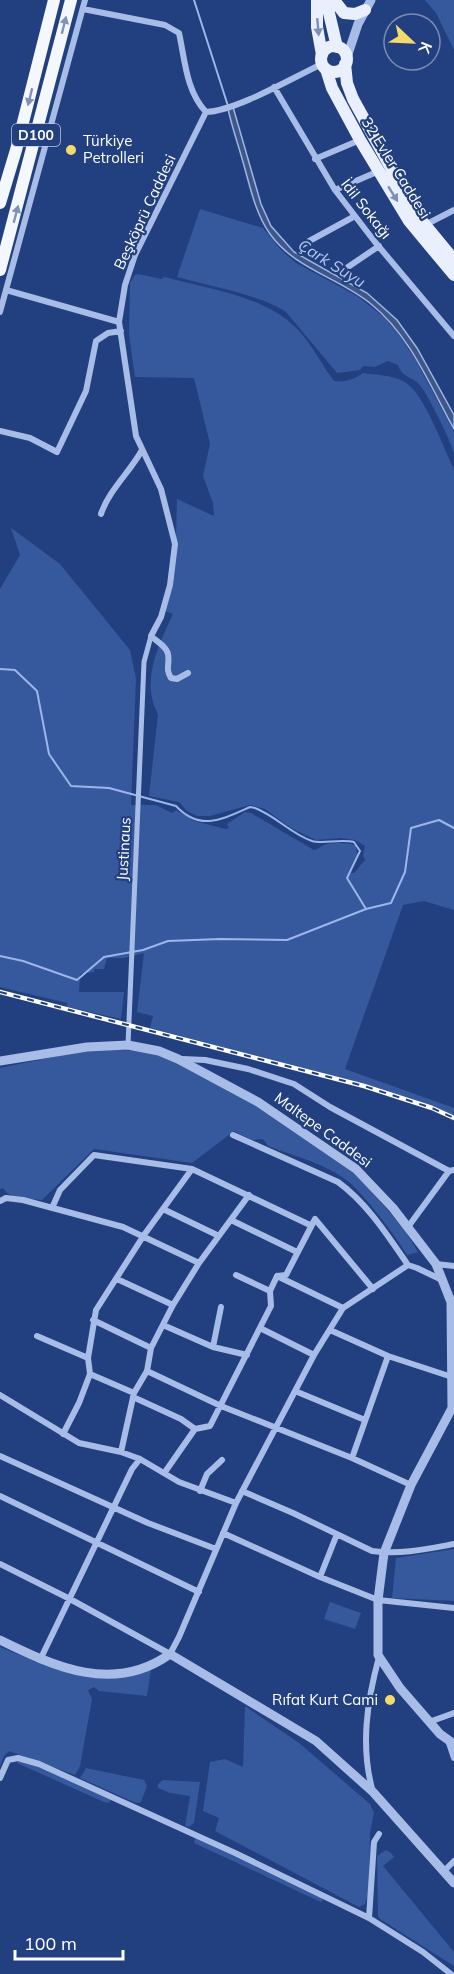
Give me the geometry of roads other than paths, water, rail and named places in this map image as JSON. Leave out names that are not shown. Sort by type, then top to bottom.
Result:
[{"type":"highway","name":"D100","points":[[0,203],[16,150],[54,0]]},
{"type":"highway","name":"D100","points":[[0,270],[27,195],[70,0]]},
{"type":"main road","name":"32 Evler Caddesi","points":[[316,0],[317,27],[323,62],[330,84],[360,140],[409,221],[454,275]]},
{"type":"main road","points":[[328,0],[337,47]]},
{"type":"main road","points":[[334,0],[344,13],[355,14],[368,5]]},
{"type":"main road","points":[[330,47],[337,47],[344,52],[346,62],[337,71],[323,62],[330,47]]},
{"type":"main road","name":"32 Evler Caddesi","points":[[346,62],[347,83],[353,99],[417,215],[454,260]]},
{"type":"street","points":[[0,312],[27,195],[85,0]]},
{"type":"street","points":[[346,62],[358,24],[368,5]]},
{"type":"street","points":[[83,9],[165,25],[179,33],[189,83],[196,102],[206,112],[217,112],[242,102],[323,62]]},
{"type":"street","points":[[337,47],[358,24]]},
{"type":"street","name":"İdil Sokağı","points":[[274,87],[335,190],[454,336]]},
{"type":"street","name":"Beşköprü Caddesi","points":[[151,636],[160,617],[170,585],[175,544],[161,489],[136,435],[119,322],[125,285],[135,255],[206,112]]},
{"type":"street","points":[[315,159],[360,140]]},
{"type":"street","points":[[335,190],[379,171]]},
{"type":"street","points":[[425,225],[454,210]]},
{"type":"street","points":[[302,246],[355,216]]},
{"type":"street","points":[[345,269],[379,246]]},
{"type":"street","points":[[6,290],[119,322]]},
{"type":"street","points":[[0,431],[30,438],[57,452],[86,391],[96,341],[108,333],[121,331]]},
{"type":"street","points":[[101,514],[115,488],[133,467],[142,450]]},
{"type":"street","points":[[151,636],[166,649],[168,654],[166,672],[171,678],[177,679],[188,673]]},
{"type":"street","name":"Justinaus","points":[[128,1040],[144,662],[151,636]]},
{"type":"street","name":"Maltepe Caddesi","points":[[0,1061],[128,1040],[178,1059],[258,1102],[356,1170],[393,1208],[436,1264],[451,1302],[453,1408],[411,1485],[384,1553],[378,1600],[379,1657]]},
{"type":"street","points":[[178,1059],[205,1060],[226,1064],[294,1084],[330,1107],[452,1170],[408,1227]]},
{"type":"street","points":[[233,1135],[338,1182],[352,1192],[408,1265],[443,1281]]},
{"type":"street","points":[[52,1208],[60,1190],[94,1155],[192,1169],[310,1225]]},
{"type":"street","points":[[63,1434],[90,1374],[88,1358],[96,1310],[144,1235],[192,1169]]},
{"type":"street","points":[[121,1452],[134,1395],[147,1371],[151,1348],[173,1305],[199,1263],[249,1195]]},
{"type":"street","points":[[0,1201],[6,1198],[123,1227],[199,1263]]},
{"type":"street","points":[[163,1209],[219,1236]]},
{"type":"street","points":[[277,1276],[285,1275],[315,1219],[373,1289]]},
{"type":"street","points":[[231,1220],[297,1252]]},
{"type":"street","points":[[436,1264],[453,1265]]},
{"type":"street","points":[[0,1640],[40,1660],[87,1674],[119,1674],[155,1664],[170,1654],[236,1503],[314,1355],[343,1308],[408,1265]]},
{"type":"street","points":[[236,1275],[270,1291]]},
{"type":"street","points":[[165,1472],[195,1429],[210,1426],[271,1306],[270,1291],[277,1276]]},
{"type":"street","points":[[277,1276],[343,1308]]},
{"type":"street","points":[[117,1279],[173,1305]]},
{"type":"street","points":[[213,1347],[221,1307]]},
{"type":"street","points":[[93,1320],[151,1348]]},
{"type":"street","points":[[163,1325],[213,1347],[247,1355]]},
{"type":"street","points":[[260,1328],[314,1355]]},
{"type":"street","points":[[330,1330],[388,1356],[452,1377]]},
{"type":"street","points":[[37,1336],[88,1358]]},
{"type":"street","points":[[352,1458],[388,1356]]},
{"type":"street","points":[[147,1371],[221,1406],[352,1458],[411,1485]]},
{"type":"street","points":[[90,1374],[181,1419],[195,1429]]},
{"type":"street","points":[[296,1391],[365,1420]]},
{"type":"street","points":[[0,1395],[79,1443],[93,1448],[121,1452],[140,1459],[179,1482],[236,1503]]},
{"type":"street","points":[[0,1456],[168,1532],[216,1549]]},
{"type":"street","points":[[40,1660],[132,1469],[140,1459]]},
{"type":"street","points":[[200,1491],[207,1474],[222,1460]]},
{"type":"street","points":[[242,1491],[372,1551],[411,1552],[454,1544]]},
{"type":"street","points":[[0,1496],[199,1592]]},
{"type":"street","points":[[223,1533],[320,1577],[378,1600],[454,1608]]},
{"type":"street","points":[[320,1577],[337,1534]]},
{"type":"street","points":[[0,1564],[70,1599],[170,1654],[316,1741],[373,1792],[454,1883]]},
{"type":"street","points":[[373,1792],[368,1773],[366,1713],[379,1657]]},
{"type":"street","points":[[379,1657],[400,1688],[429,1722],[440,1734],[451,1741],[454,1758]]},
{"type":"street","points":[[429,1722],[454,1713]]},
{"type":"street","points":[[0,1778],[8,1760],[18,1758],[39,1764],[235,1853],[369,1918],[423,1952],[451,1974]]},
{"type":"street","points":[[369,1918],[374,1842],[379,1834]]},
{"type":"street","points":[[444,1871],[454,1861]]},
{"type":"waterway","name":"Çark Suyu","points":[[194,0],[228,106]]},
{"type":"waterway","points":[[0,669],[15,670],[37,691],[49,754],[71,786],[109,788],[176,806],[185,814],[203,821],[221,819],[250,807],[263,811],[297,834],[312,841],[354,842],[360,851],[347,878],[366,909]]},
{"type":"waterway","points":[[0,956],[23,961],[77,980],[104,957],[143,950],[168,941],[287,940],[366,909],[391,903],[405,872],[411,828],[439,820],[454,828]]},
{"type":"railway","points":[[0,992],[364,1086],[432,1108],[454,1118]]},
{"type":"place","name":"Türkiye Petrolleri","points":[[71,150]]},
{"type":"place","name":"Rıfat Kurt Cami","points":[[390,1700]]}]
